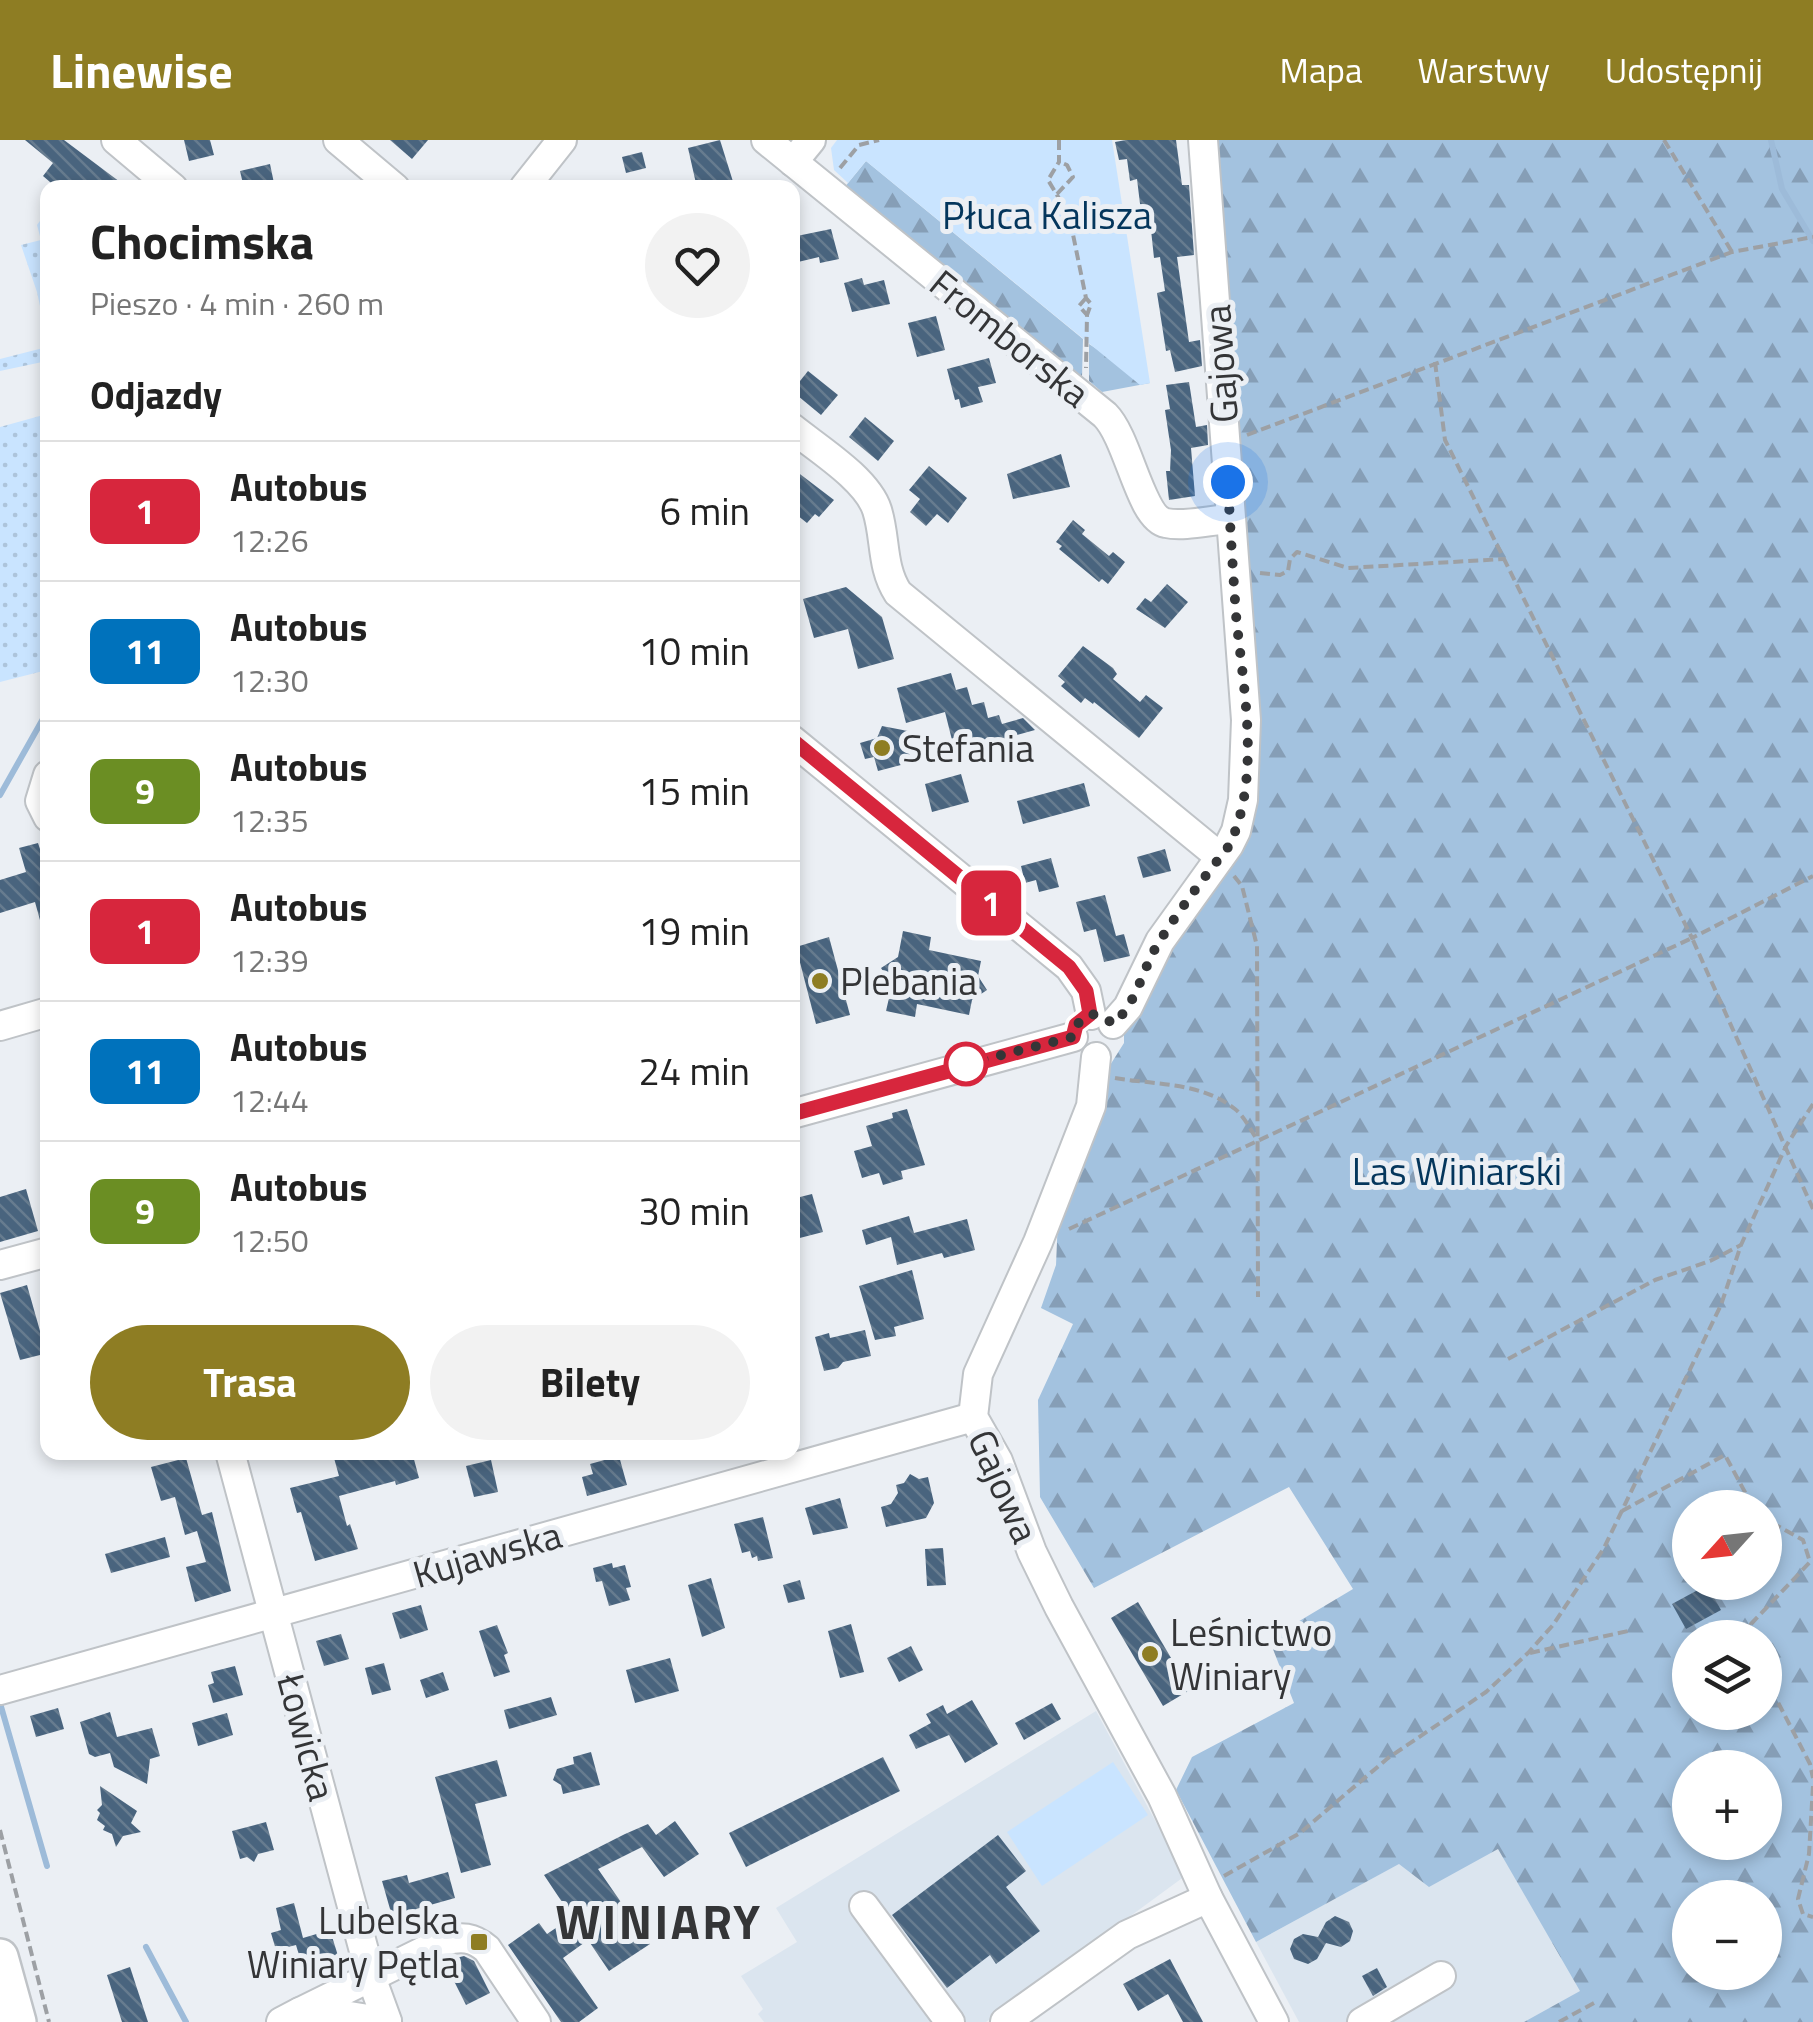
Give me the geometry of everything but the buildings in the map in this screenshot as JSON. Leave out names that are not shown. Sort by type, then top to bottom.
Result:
[{"type":"main road","points":[[0,1956],[18,2022]]},
{"type":"street","points":[[116,140],[164,180]]},
{"type":"street","points":[[338,140],[386,180]]},
{"type":"street","points":[[530,180],[562,140]]},
{"type":"street","name":"Fromborska","points":[[766,140],[802,151],[1105,415],[1116,426],[1145,505],[1155,518],[1166,523],[1230,519]]},
{"type":"street","name":"Gajowa","points":[[1092,1025],[1128,1008],[1160,940],[1229,846],[1240,816],[1246,720],[1202,142]]},
{"type":"street","points":[[800,435],[867,491],[877,511],[887,573],[898,593],[1220,857]]},
{"type":"street","points":[[800,747],[1069,967],[1086,991],[1092,1025],[1082,1053],[1096,1065]]},
{"type":"street","points":[[0,1026],[40,1014]]},
{"type":"street","points":[[800,1112],[1092,1025]]},
{"type":"street","name":"Gajowa","points":[[1096,1065],[1091,1106],[1038,1242],[978,1374],[973,1417],[998,1461],[1032,1552],[1059,1607],[1162,1796],[1206,1892],[1274,2022]]},
{"type":"street","points":[[0,1265],[40,1254]]},
{"type":"street","name":"Kujawska","points":[[0,1690],[973,1417]]},
{"type":"street","name":"Łowicka","points":[[232,1460],[371,1977],[387,2022]]},
{"type":"street","points":[[1005,2022],[1127,1935],[1206,1892]]},
{"type":"street","points":[[864,1906],[950,2022]]},
{"type":"street","points":[[290,2017],[444,1942],[470,1938],[494,1958],[536,2022]]},
{"type":"street","points":[[1362,2022],[1441,1976]]},
{"type":"street","points":[[290,2017],[322,2010],[387,2022]]},
{"type":"path","points":[[836,172],[859,145],[879,140]]},
{"type":"path","points":[[1059,140],[1059,162],[1048,180],[1072,225],[1086,298],[1092,304],[1087,315],[1086,379]]},
{"type":"path","points":[[1664,140],[1732,252]]},
{"type":"path","points":[[1058,194],[1073,177],[1067,166],[1059,162]]},
{"type":"path","points":[[1225,446],[1263,426],[1732,252],[1813,237]]},
{"type":"path","points":[[1086,298],[1079,306],[1087,315]]},
{"type":"path","points":[[1435,362],[1445,440],[1692,938],[1813,1209]]},
{"type":"path","points":[[1232,560],[1248,574],[1280,575],[1288,571],[1290,559],[1297,552],[1348,568],[1504,559]]},
{"type":"path","points":[[1220,857],[1242,886],[1257,946],[1258,1297]]},
{"type":"path","points":[[1038,1242],[1692,938],[1813,876]]},
{"type":"path","points":[[1096,1065],[1136,1082],[1174,1084],[1216,1097],[1238,1111],[1259,1142]]},
{"type":"path","points":[[1206,1892],[1300,1833],[1380,1764],[1486,1692],[1528,1653],[1574,1597],[1621,1511],[1721,1305],[1742,1245],[1786,1146],[1813,1104]]},
{"type":"path","points":[[1508,1359],[1656,1280],[1742,1245]]},
{"type":"path","points":[[1621,1511],[1724,1454],[1744,1490]]},
{"type":"path","points":[[1782,1528],[1803,1540],[1810,1562],[1782,1591]]},
{"type":"path","points":[[1755,1620],[1774,1600]]},
{"type":"path","points":[[1528,1653],[1628,1632]]},
{"type":"path","points":[[1782,1710],[1810,1764],[1813,1778]]},
{"type":"path","points":[[1813,1786],[1809,1854],[1798,1898],[1802,1914],[1813,1917]]},
{"type":"path","points":[[0,1830],[50,2022]]},
{"type":"path","points":[[1559,2022],[1594,2003]]},
{"type":"shaded area","points":[[1096,1711],[1185,1876],[986,2022],[764,2022],[758,2014],[763,2009],[741,1976],[797,1942],[776,1908]]},
{"type":"shaded area","points":[[1481,1819],[1581,1991],[1524,2022],[1299,2022],[1256,1942]]},
{"type":"green space","name":"Płuca Kalisza","points":[[837,140],[1112,140],[1150,383],[1140,385],[866,161],[848,183],[834,170],[831,148]]},
{"type":"green space","name":"Las Winiarski","points":[[1214,140],[1813,140],[1813,2022],[1524,2022],[1580,1991],[1498,1849],[1429,1887],[1399,1864],[1256,1942],[1176,1790],[1192,1757],[1294,1703],[1269,1639],[1353,1589],[1289,1487],[1094,1588],[1040,1497],[1038,1400],[1073,1324],[1041,1308],[1056,1265],[1058,1218],[1107,1070],[1124,1043],[1124,1032],[1155,969],[1245,834]]},
{"type":"green space","points":[[866,161],[1083,339],[1082,377],[1078,379],[844,188]]},
{"type":"green space","points":[[40,240],[40,306],[37,292],[21,245]]},
{"type":"green space","points":[[1089,344],[1150,383],[1102,392],[1089,381]]},
{"type":"green space","points":[[40,349],[40,362],[0,371],[0,359]]},
{"type":"green space","points":[[40,416],[40,672],[0,682],[0,427]]},
{"type":"green space","points":[[1113,1762],[1148,1815],[1042,1886],[1007,1832]]},
{"type":"waterway","points":[[1771,140],[1782,189],[1813,241]]},
{"type":"waterway","points":[[0,795],[40,724]]},
{"type":"waterway","points":[[0,1703],[47,1866]]},
{"type":"waterway","points":[[146,1947],[186,2022]]},
{"type":"bus line","name":"1","points":[[800,747],[1077,974],[1086,991],[1090,1014],[1076,1025],[1073,1037],[1036,1044],[800,1112]]},
{"type":"place","name":"Stefania","points":[[882,748]]},
{"type":"place","name":"Plebania","points":[[820,981]]},
{"type":"place","name":"Leśnictwo Winiary","points":[[1150,1654]]},
{"type":"place","name":"Lubelska Winiary Pętla","points":[[479,1942]]},
{"type":"district","name":"WINIARY","points":[[659,1921]]},
{"type":"route","points":[[966,1064],[1073,1037],[1076,1025],[1090,1014],[1103,1016],[1113,1024],[1119,1019],[1160,940],[1236,831],[1244,800],[1246,720],[1228,482]]}]
